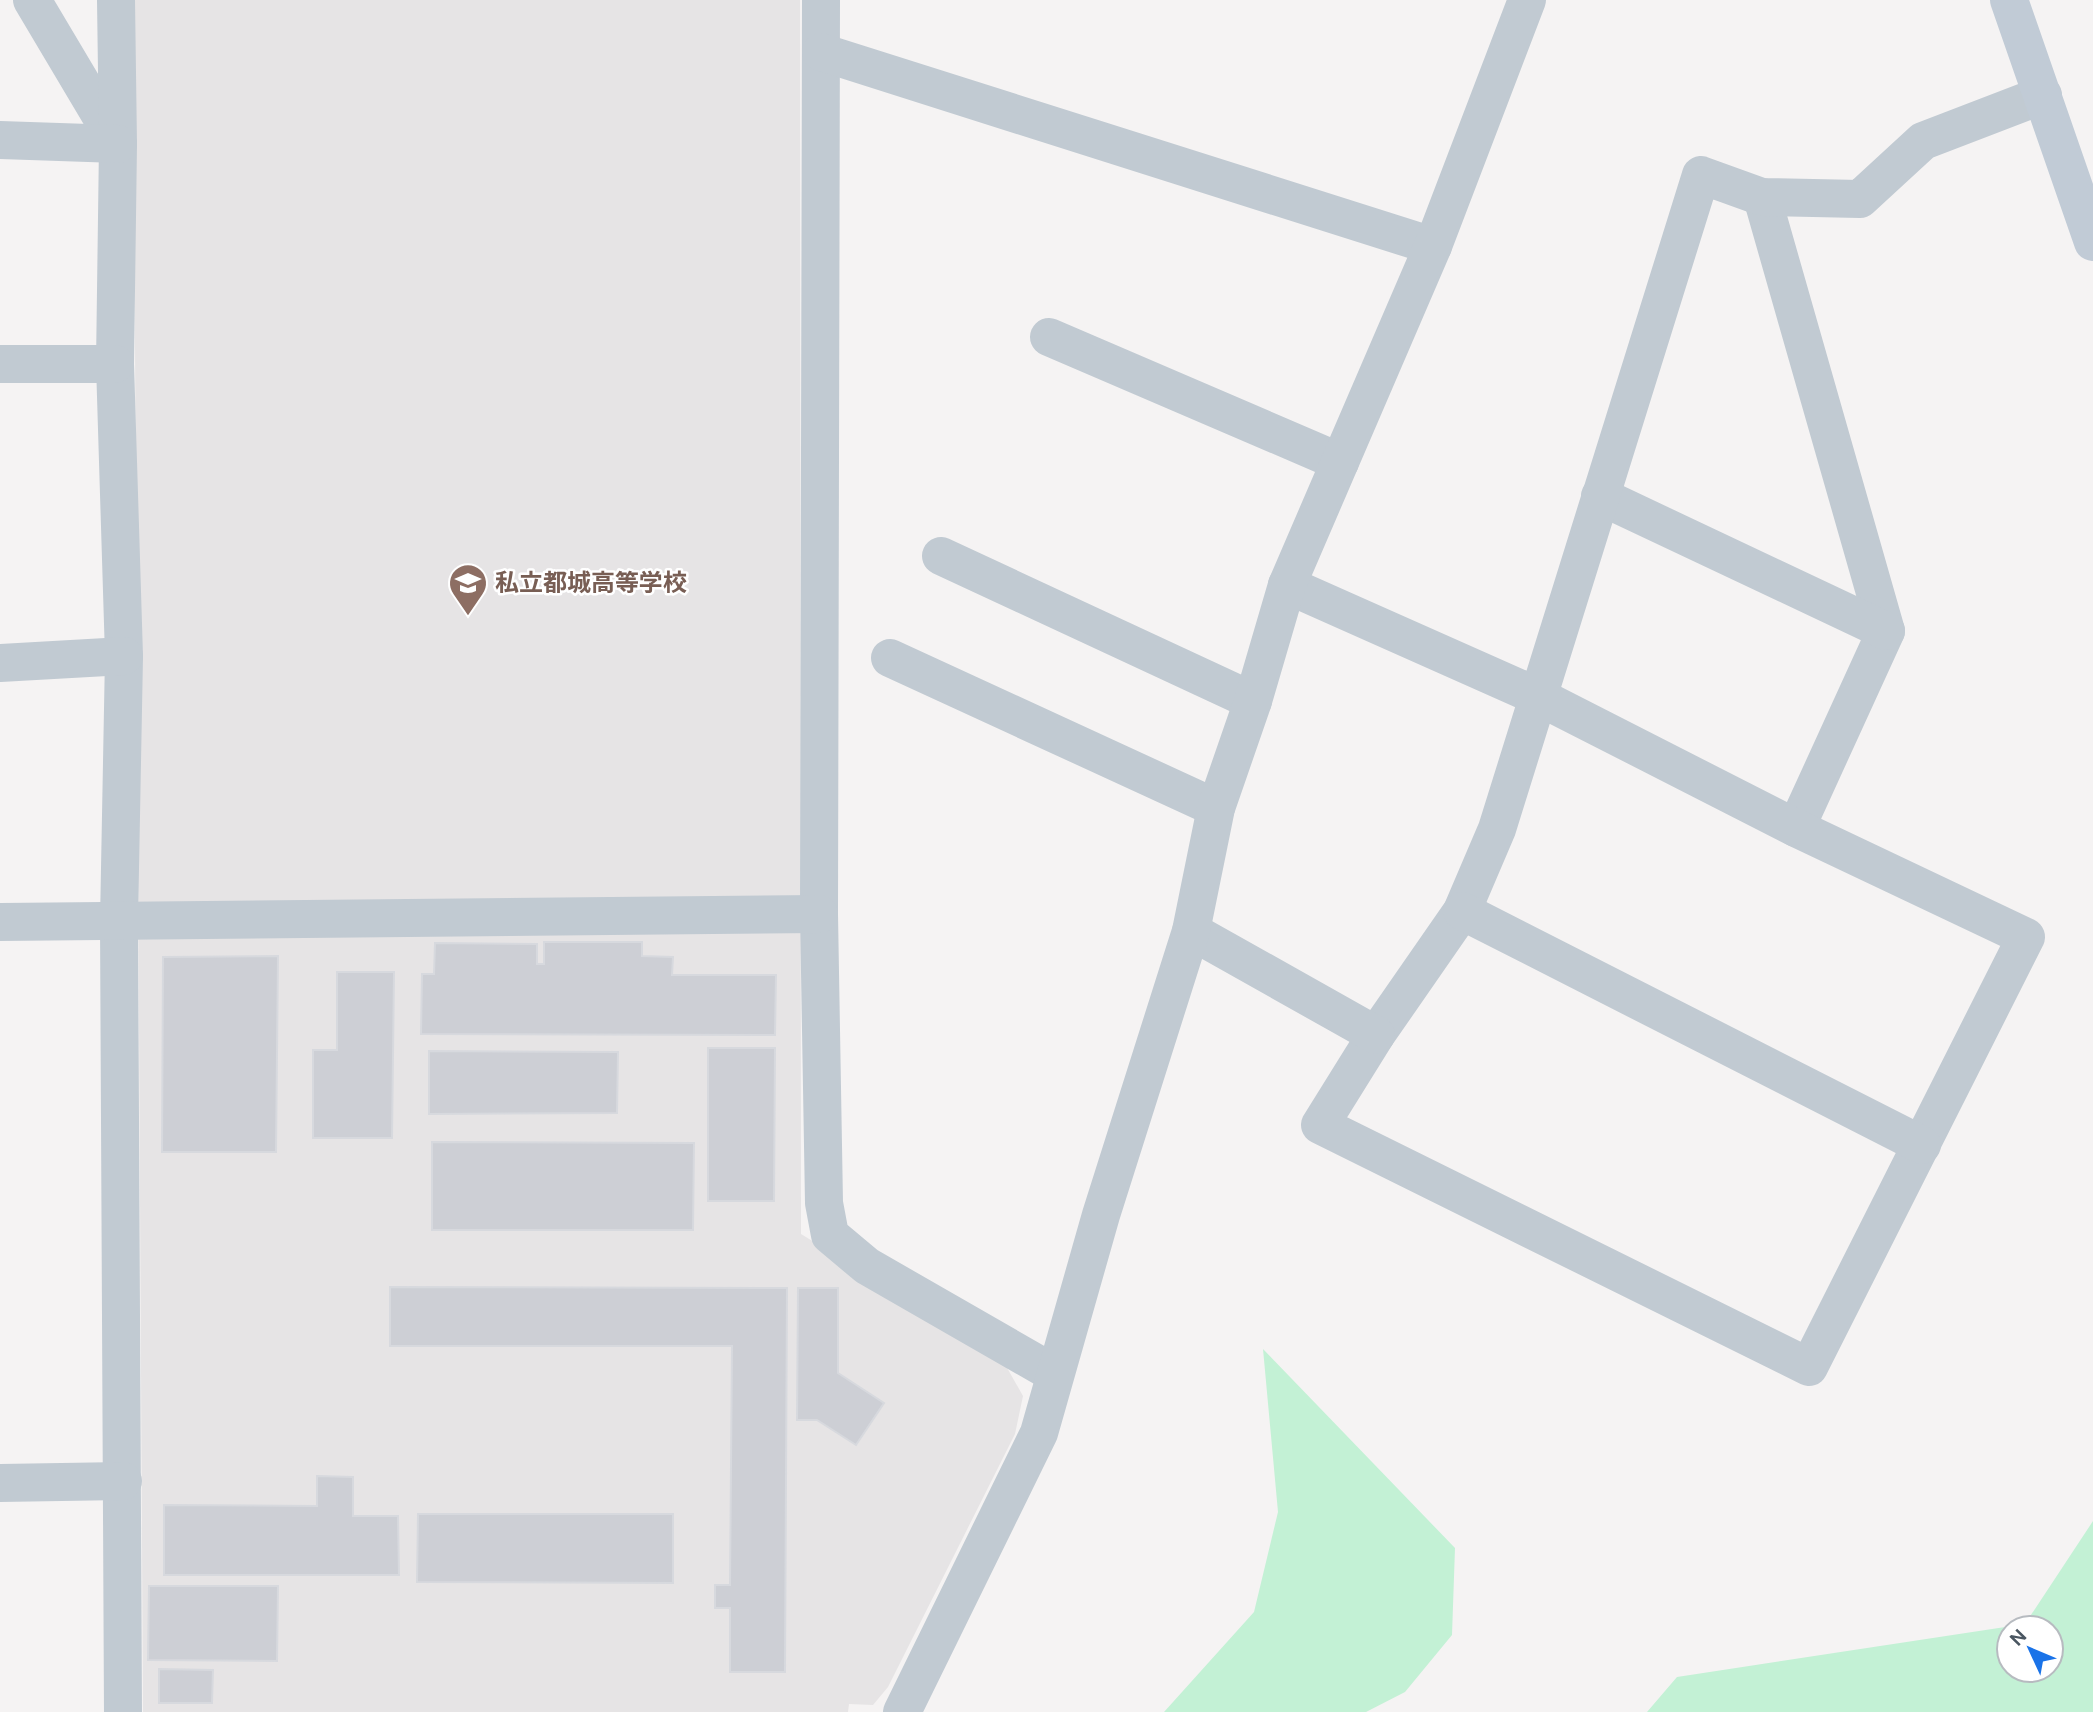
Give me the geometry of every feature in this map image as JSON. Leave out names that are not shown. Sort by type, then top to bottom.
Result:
[{"type":"street","points":[[32,0],[118,144]]},
{"type":"street","points":[[116,0],[118,144],[115,365],[124,656],[119,922],[123,1712]]},
{"type":"street","points":[[821,0],[819,914],[824,1203],[830,1235],[867,1266],[1055,1374]]},
{"type":"street","points":[[902,1712],[1039,1433],[1101,1215],[1191,931],[1216,808],[1253,701],[1287,585],[1433,246],[1527,0]]},
{"type":"street","points":[[2009,0],[2093,242]]},
{"type":"street","points":[[821,52],[1433,246]]},
{"type":"street","points":[[1287,585],[1539,697],[1796,828],[2026,937],[1809,1367],[1320,1125],[1376,1035],[1462,911],[1497,829],[1539,697],[1700,175],[1762,197],[1860,199],[1923,141],[2043,95]]},
{"type":"street","points":[[0,140],[118,144]]},
{"type":"street","points":[[1762,197],[1886,631],[1796,828]]},
{"type":"street","points":[[1049,337],[1340,462]]},
{"type":"street","points":[[0,364],[115,365]]},
{"type":"street","points":[[1600,496],[1886,631]]},
{"type":"street","points":[[941,556],[1253,701]]},
{"type":"street","points":[[0,663],[124,656]]},
{"type":"street","points":[[890,658],[1216,808]]},
{"type":"street","points":[[1462,911],[1922,1144]]},
{"type":"street","points":[[0,922],[819,914]]},
{"type":"street","points":[[1191,931],[1376,1035]]},
{"type":"street","points":[[0,1483],[123,1481]]},
{"type":"shaded area","name":"私立都城高等学校","points":[[133,0],[800,0],[801,1234],[1001,1357],[1023,1396],[1015,1434],[888,1687],[873,1705],[849,1704],[848,1712],[143,1712]]},
{"type":"green space","points":[[1263,1349],[1455,1548],[1452,1635],[1405,1692],[1366,1712],[1164,1712],[1254,1612],[1278,1512]]},
{"type":"green space","points":[[2093,1521],[2093,1712],[1647,1712],[1677,1677],[1995,1629],[1995,1684],[2065,1684],[2065,1614],[2032,1614]]},
{"type":"building","points":[[544,942],[642,942],[642,956],[673,957],[672,975],[776,975],[775,1035],[421,1034],[422,974],[434,974],[435,943],[537,944],[537,964],[544,964]]},
{"type":"building","points":[[278,956],[276,1152],[162,1152],[163,957]]},
{"type":"building","points":[[337,972],[394,972],[392,1138],[313,1138],[313,1050],[337,1050]]},
{"type":"building","points":[[708,1048],[775,1048],[774,1201],[708,1201]]},
{"type":"building","points":[[429,1051],[618,1052],[617,1113],[429,1114]]},
{"type":"building","points":[[432,1142],[694,1143],[693,1230],[432,1230]]},
{"type":"building","points":[[390,1287],[787,1288],[785,1672],[730,1672],[730,1608],[715,1608],[715,1585],[730,1585],[732,1346],[390,1346]]},
{"type":"building","points":[[798,1288],[838,1288],[838,1373],[884,1403],[856,1445],[817,1420],[797,1420]]},
{"type":"building","points":[[317,1476],[353,1477],[353,1516],[398,1516],[399,1575],[164,1575],[164,1505],[317,1506]]},
{"type":"building","points":[[418,1514],[673,1514],[673,1583],[417,1582]]},
{"type":"building","points":[[149,1586],[278,1586],[277,1661],[148,1660]]},
{"type":"building","points":[[159,1669],[213,1670],[212,1703],[159,1703]]},
{"type":"place","name":"私立都城高等学校","points":[[468,617]]}]
